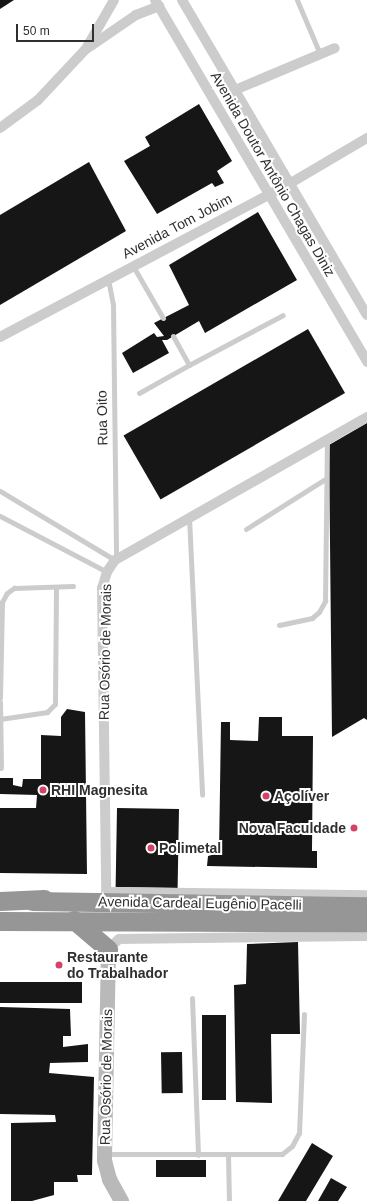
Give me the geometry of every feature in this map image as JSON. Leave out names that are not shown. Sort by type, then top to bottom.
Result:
[{"type":"highway","points":[[0,901],[32,901],[106,892]]},
{"type":"highway","name":"Avenida Cardeal Eugênio Pacelli","points":[[32,901],[367,906]]},
{"type":"highway","name":"Avenida Cardeal Eugênio Pacelli","points":[[0,920],[367,922]]},
{"type":"highway","points":[[74,920],[108,949]]},
{"type":"street","points":[[85,50],[114,0]]},
{"type":"street","name":"Avenida Doutor Antônio Chagas Diniz","points":[[182,0],[367,315]]},
{"type":"street","points":[[0,128],[38,100],[85,50],[136,15],[157,3]]},
{"type":"street","name":"Avenida Doutor Antônio Chagas Diniz","points":[[157,3],[367,362]]},
{"type":"street","points":[[235,90],[335,48]]},
{"type":"street","name":"Avenida Tom Jobim","points":[[0,337],[108,278],[289,184],[367,138]]},
{"type":"street","name":"Rua Osório de Morais","points":[[106,892],[102,588],[107,572],[116,559],[367,417]]},
{"type":"street","name":"Avenida Cardeal Eugênio Pacelli","points":[[106,892],[367,895]]},
{"type":"street","points":[[108,949],[119,939],[367,936]]},
{"type":"street","name":"Rua Osório de Morais","points":[[108,949],[104,1154],[109,1179],[121,1201]]},
{"type":"lane","points":[[297,0],[320,54]]},
{"type":"lane","points":[[133,265],[163,318]]},
{"type":"lane","name":"Rua Oito","points":[[108,278],[113,305],[116,559]]},
{"type":"lane","points":[[139,393],[283,315]]},
{"type":"lane","points":[[173,336],[189,365]]},
{"type":"lane","points":[[279,625],[312,618],[319,612],[325,601],[325,479],[327,440]]},
{"type":"lane","points":[[246,529],[325,479]]},
{"type":"lane","points":[[0,491],[116,559]]},
{"type":"lane","points":[[0,516],[107,572]]},
{"type":"lane","points":[[189,518],[202,795]]},
{"type":"lane","points":[[0,698],[2,602],[7,593],[14,588],[73,586]]},
{"type":"lane","points":[[0,719],[47,712],[55,704],[56,587]]},
{"type":"lane","points":[[0,702],[1,768]]},
{"type":"lane","points":[[192,998],[198,1155]]},
{"type":"lane","points":[[104,1154],[282,1154],[295,1140],[299,1133],[304,1014]]},
{"type":"lane","points":[[228,1155],[229,1201]]},
{"type":"building","points":[[0,0],[14,0],[0,9]]},
{"type":"building","points":[[199,104],[232,161],[217,171],[224,183],[215,187],[212,183],[157,214],[124,161],[150,146],[145,137]]},
{"type":"building","points":[[89,162],[126,231],[0,305],[0,215]]},
{"type":"building","points":[[258,212],[297,280],[205,333],[199,321],[167,340],[162,340],[169,353],[133,373],[122,353],[154,333],[157,337],[164,336],[154,323],[189,305],[169,265]]},
{"type":"building","points":[[308,329],[345,393],[161,500],[124,436]]},
{"type":"building","points":[[367,423],[367,720],[364,718],[332,737],[329,445]]},
{"type":"building","name":"RHI Magnesita","points":[[67,709],[85,712],[87,874],[0,873],[0,808],[36,808],[37,795],[0,794],[0,778],[13,778],[13,785],[22,787],[23,779],[41,779],[41,735],[61,736],[61,717]]},
{"type":"building","name":"Açolíver","points":[[259,717],[282,717],[282,736],[313,736],[312,851],[317,851],[317,868],[207,866],[208,856],[219,853],[221,722],[230,722],[230,740],[258,741]]},
{"type":"building","name":"Polimetal","points":[[117,808],[179,809],[178,888],[116,887]]},
{"type":"building","points":[[298,942],[300,1034],[271,1034],[272,1103],[236,1102],[234,985],[246,984],[247,944]]},
{"type":"building","points":[[0,982],[82,982],[82,1003],[0,1003]]},
{"type":"building","points":[[0,1007],[70,1009],[71,1036],[63,1036],[63,1047],[88,1044],[88,1062],[50,1063],[49,1073],[94,1077],[92,1175],[77,1175],[78,1182],[54,1182],[54,1195],[32,1201],[11,1201],[11,1123],[56,1122],[55,1115],[0,1114]]},
{"type":"building","points":[[202,1015],[226,1015],[226,1100],[202,1100]]},
{"type":"building","points":[[161,1052],[182,1052],[183,1093],[162,1093]]},
{"type":"building","points":[[312,1143],[333,1156],[306,1201],[278,1201]]},
{"type":"building","points":[[156,1160],[206,1160],[206,1177],[156,1177]]},
{"type":"building","points":[[331,1178],[347,1187],[338,1201],[318,1201]]},
{"type":"place","name":"RHI Magnesita","points":[[43,790]]},
{"type":"place","name":"Açolíver","points":[[266,796]]},
{"type":"place","name":"Nova Faculdade","points":[[354,828]]},
{"type":"place","name":"Polimetal","points":[[151,848]]},
{"type":"place","name":"Restaurante do Trabalhador","points":[[59,965]]}]
